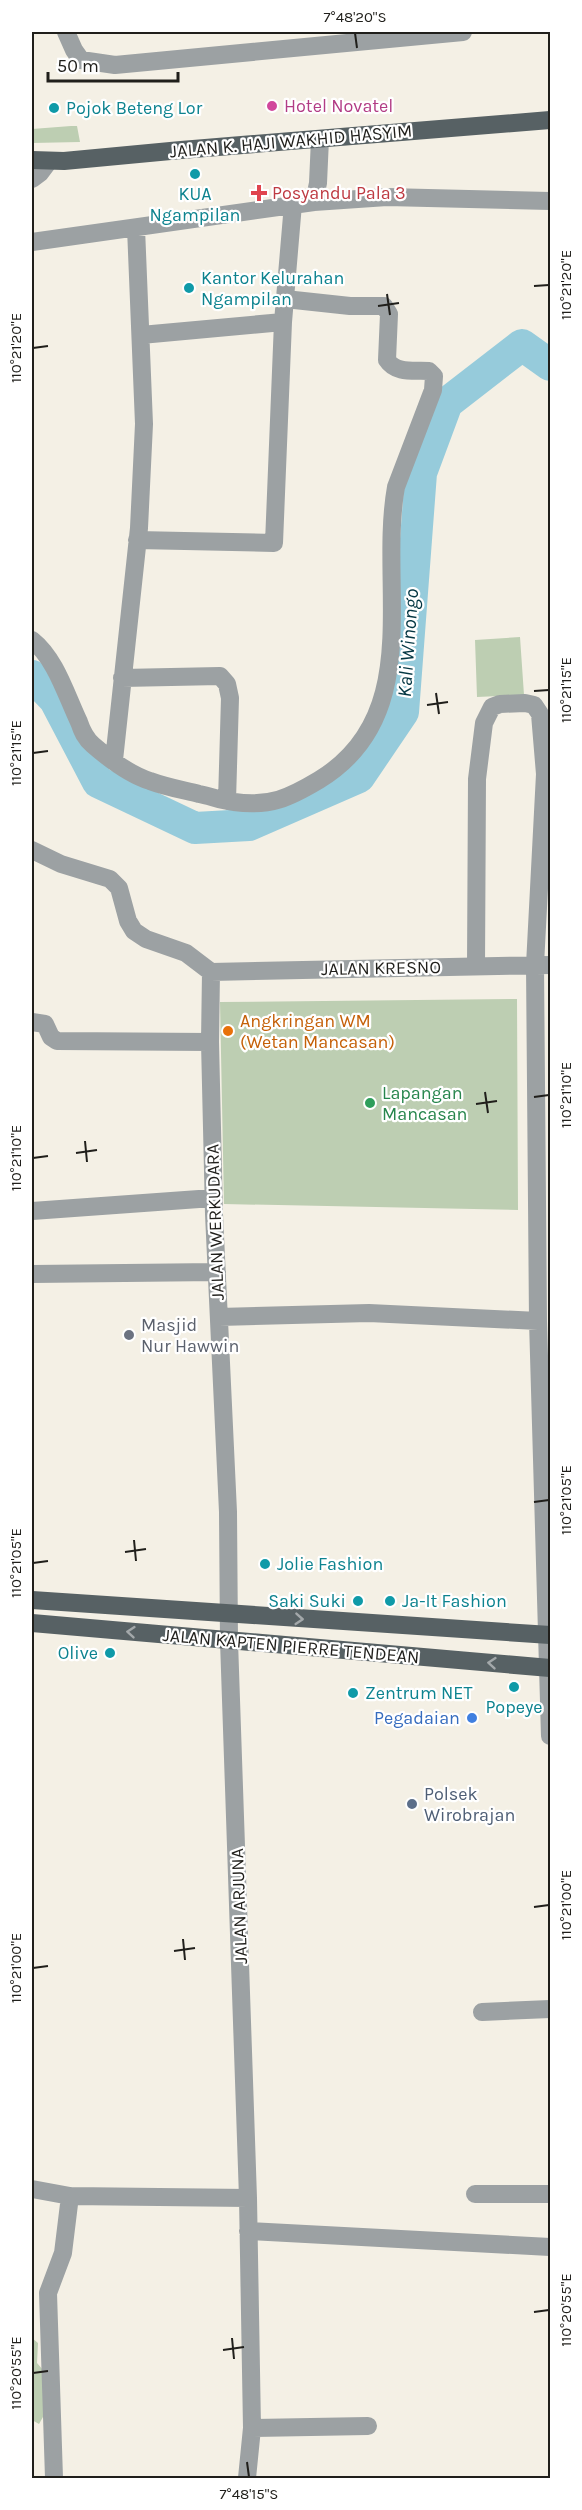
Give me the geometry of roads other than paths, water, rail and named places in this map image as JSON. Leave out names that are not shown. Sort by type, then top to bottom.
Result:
[{"type":"main road","name":"JALAN K. HAJI WAKHID HASYIM","points":[[40,160],[550,120]]},
{"type":"main road","name":"JALAN KAPTEN PIERRE TENDEAN","points":[[32,1600],[550,1635]]},
{"type":"main road","name":"JALAN KAPTEN PIERRE TENDEAN","points":[[32,1623],[550,1668]]},
{"type":"street","points":[[66,32],[81,60],[115,65],[422,34],[463,32]]},
{"type":"street","points":[[315,202],[320,139]]},
{"type":"street","points":[[32,179],[40,173],[40,160]]},
{"type":"street","points":[[32,242],[315,202],[387,197],[550,201]]},
{"type":"street","points":[[137,540],[274,543],[283,322],[293,204]]},
{"type":"street","points":[[114,760],[137,540],[145,404],[136,228]]},
{"type":"street","points":[[32,640],[41,648],[55,670],[84,735],[114,760],[148,781],[227,801],[251,804],[277,802],[328,774],[353,755],[370,729],[381,705],[388,675],[394,620],[392,555],[396,487],[434,390],[434,376],[429,371],[406,371],[390,364],[387,360],[389,314],[384,306],[350,306],[285,299]]},
{"type":"street","points":[[141,335],[283,322]]},
{"type":"street","points":[[122,678],[220,676],[227,684],[230,698],[227,801]]},
{"type":"street","points":[[476,966],[477,779],[484,723],[492,707],[500,704],[525,703],[534,705],[540,714],[545,774],[538,1321],[550,1635],[550,1736]]},
{"type":"street","points":[[32,850],[61,864],[110,879],[119,888],[128,921],[134,931],[146,939],[186,953],[211,972]]},
{"type":"street","name":"JALAN KRESNO","points":[[211,972],[543,965]]},
{"type":"street","name":"JALAN WERKUDARA","points":[[211,972],[213,1198],[228,1512],[228,1615]]},
{"type":"street","points":[[32,1022],[45,1024],[51,1037],[57,1041],[210,1042]]},
{"type":"street","points":[[32,1211],[213,1198]]},
{"type":"street","points":[[32,1274],[217,1272]]},
{"type":"street","points":[[219,1317],[387,1313],[538,1321]]},
{"type":"street","name":"JALAN ARJUNA","points":[[228,1615],[248,2198],[252,2428],[247,2478]]},
{"type":"street","points":[[482,2012],[550,2009]]},
{"type":"street","points":[[32,2189],[69,2196],[248,2198]]},
{"type":"street","points":[[475,2194],[550,2194]]},
{"type":"street","points":[[54,2478],[48,2293],[63,2253],[69,2196]]},
{"type":"street","points":[[248,2230],[550,2247]]},
{"type":"street","points":[[252,2428],[368,2426]]},
{"type":"waterway","name":"Kali Winongo","points":[[32,676],[55,700],[98,782],[195,828],[249,825],[359,777],[403,712],[421,473],[447,403],[522,345],[550,365]]},
{"type":"place","name":"Hotel Novatel","points":[[272,106]]},
{"type":"place","name":"Pojok Beteng Lor","points":[[54,108]]},
{"type":"place","name":"KUA Ngampilan","points":[[195,174]]},
{"type":"place","name":"Posyandu Pala 3","points":[[259,193]]},
{"type":"place","name":"Kantor Kelurahan Ngampilan","points":[[189,288]]},
{"type":"place","name":"Angkringan WM (Wetan Mancasan)","points":[[228,1031]]},
{"type":"place","name":"Lapangan Mancasan","points":[[370,1103]]},
{"type":"place","name":"Masjid Nur Hawwin","points":[[129,1335]]},
{"type":"place","name":"Jolie Fashion","points":[[265,1564]]},
{"type":"place","name":"Saki Suki","points":[[358,1601]]},
{"type":"place","name":"Ja-It Fashion","points":[[390,1601]]},
{"type":"place","name":"Olive","points":[[110,1653]]},
{"type":"place","name":"Popeye","points":[[514,1687]]},
{"type":"place","name":"Zentrum NET","points":[[353,1693]]},
{"type":"place","name":"Pegadaian","points":[[472,1718]]},
{"type":"place","name":"Polsek Wirobrajan","points":[[412,1804]]}]
